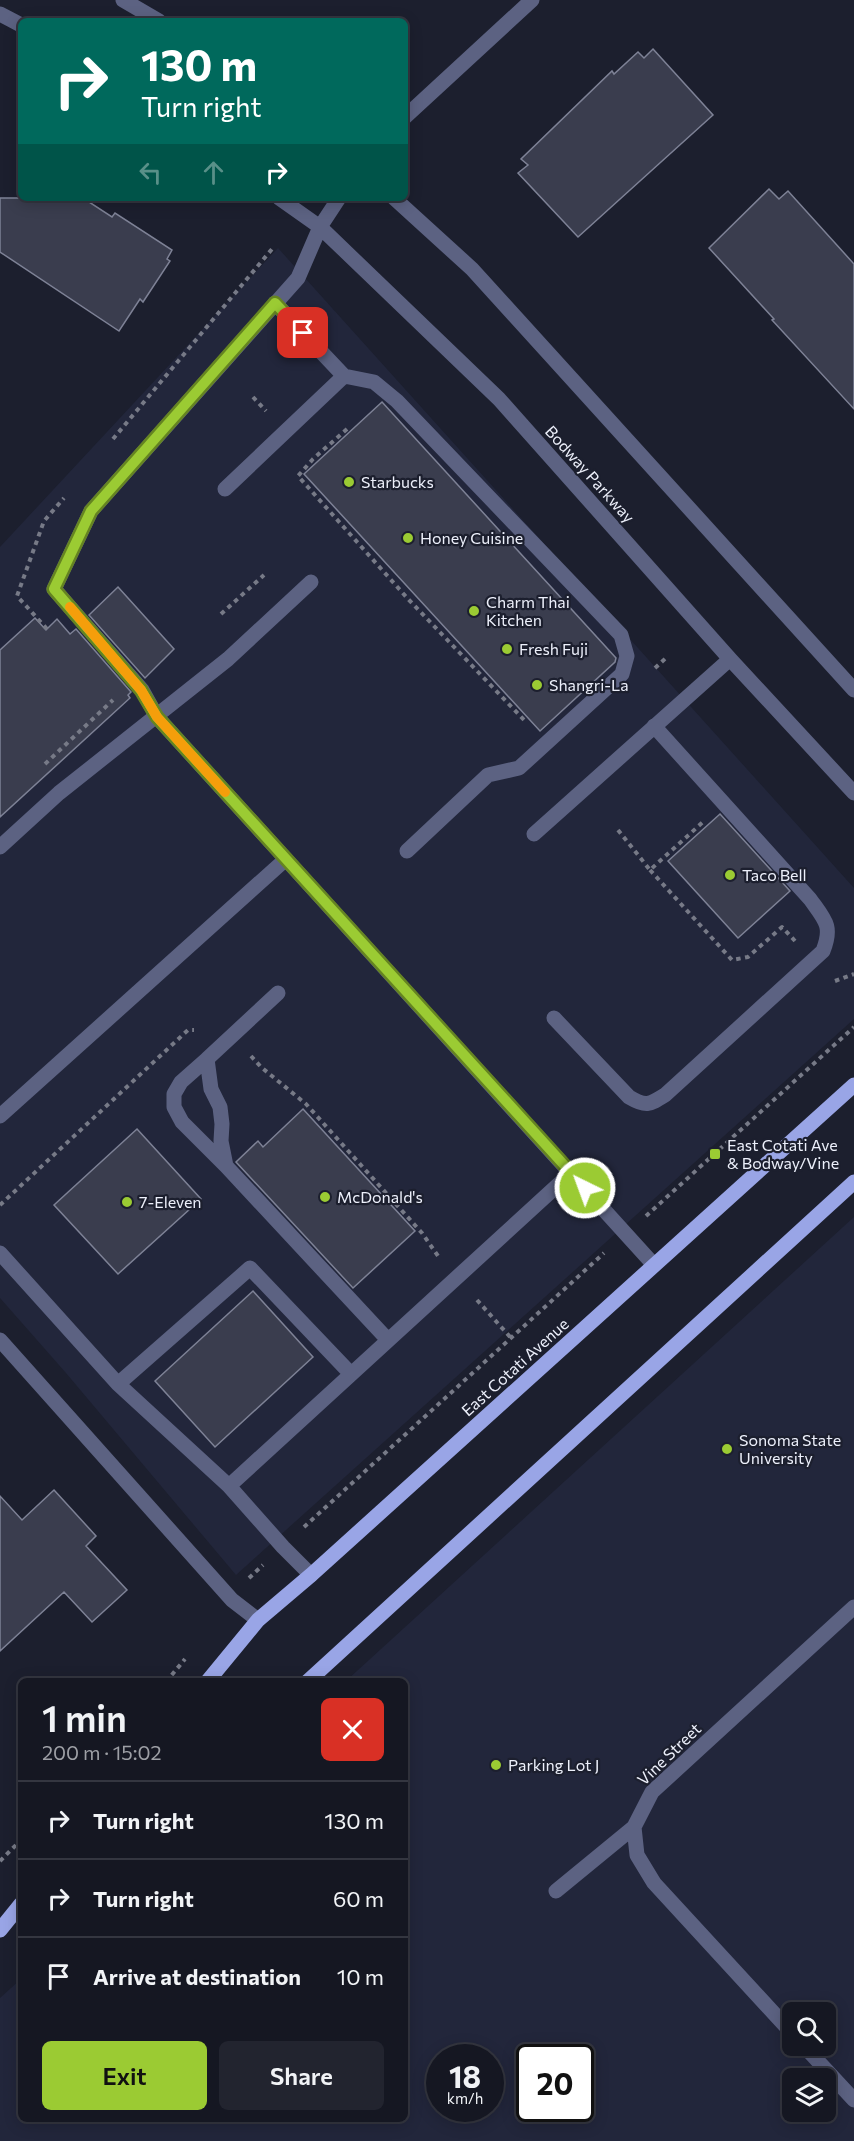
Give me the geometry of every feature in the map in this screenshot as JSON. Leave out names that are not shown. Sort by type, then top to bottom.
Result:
[{"type":"main road","name":"East Cotati Avenue","points":[[210,1678],[258,1620],[311,1575],[854,1085]]},
{"type":"main road","points":[[311,1678],[854,1182]]},
{"type":"main road","points":[[0,1932],[18,1908]]},
{"type":"main road","points":[[0,1932],[18,1919]]},
{"type":"street","points":[[123,0],[154,18]]},
{"type":"street","points":[[408,114],[532,0]]},
{"type":"street","points":[[0,14],[18,23]]},
{"type":"street","name":"Bodway Parkway","points":[[283,201],[320,227],[499,399],[854,793]]},
{"type":"street","points":[[337,201],[320,227],[298,278],[91,511],[54,589],[141,690],[157,717],[654,1265]]},
{"type":"street","points":[[397,201],[472,270],[854,690]]},
{"type":"street","points":[[275,303],[344,376],[374,382],[397,401],[621,635],[627,656],[622,674],[519,768],[488,775],[407,852]]},
{"type":"street","points":[[225,489],[344,376]]},
{"type":"street","points":[[0,847],[59,793],[228,659],[311,582]]},
{"type":"street","points":[[534,834],[730,658]]},
{"type":"street","points":[[554,1018],[629,1097],[640,1103],[650,1104],[665,1095],[823,951],[829,936],[825,920],[810,899],[654,726]]},
{"type":"street","points":[[0,1116],[286,859]]},
{"type":"street","points":[[278,993],[181,1082],[174,1094],[174,1107],[182,1122],[388,1340]]},
{"type":"street","points":[[207,1059],[211,1089],[220,1107],[222,1124],[220,1141],[226,1166]]},
{"type":"street","points":[[229,1486],[571,1173]]},
{"type":"street","points":[[0,1253],[118,1384],[229,1486],[311,1575]]},
{"type":"street","points":[[118,1384],[250,1268],[351,1374]]},
{"type":"street","points":[[0,1340],[232,1600],[258,1620]]},
{"type":"street","name":"Vine Street","points":[[634,1827],[652,1792],[854,1607]]},
{"type":"street","points":[[556,1892],[634,1827]]},
{"type":"street","points":[[634,1827],[638,1855],[654,1883],[782,2022]]},
{"type":"street","points":[[815,2056],[851,2090]]},
{"type":"path","points":[[253,397],[267,412]]},
{"type":"path","points":[[347,429],[313,459],[298,476],[409,600],[529,726]]},
{"type":"path","points":[[221,614],[264,575]]},
{"type":"path","points":[[44,765],[114,701],[107,694]]},
{"type":"path","points":[[650,870],[710,815]]},
{"type":"path","points":[[618,830],[650,870],[732,960],[748,957],[782,927],[802,948]]},
{"type":"path","points":[[232,1600],[245,1582],[854,1027]]},
{"type":"path","points":[[0,1205],[188,1030]]},
{"type":"path","points":[[248,1052],[306,1104],[423,1233],[439,1257]]},
{"type":"path","points":[[477,1300],[511,1338]]},
{"type":"path","points":[[170,1678],[187,1658]]},
{"type":"path","points":[[0,1861],[18,1843]]},
{"type":"shaded area","points":[[278,248],[854,888],[854,1019],[236,1575],[0,1298],[0,547]]},
{"type":"shaded area","name":"Sonoma State University","points":[[854,1217],[854,2141],[0,2141],[0,1998],[18,1982],[18,2122],[408,2122],[408,1678],[349,1678]]},
{"type":"building","points":[[653,49],[713,115],[578,237],[518,173],[528,165],[521,159],[612,71],[614,74],[638,52],[644,58]]},
{"type":"building","points":[[769,189],[779,199],[788,191],[854,264],[854,409],[709,248]]},
{"type":"building","points":[[0,198],[18,198],[18,201],[88,201],[112,217],[115,213],[172,250],[167,259],[170,261],[143,302],[140,299],[119,331],[0,252]]},
{"type":"building","points":[[382,402],[616,658],[615,662],[540,731],[304,474]]},
{"type":"building","points":[[118,587],[174,649],[145,678],[89,615]]},
{"type":"building","points":[[35,618],[46,630],[57,619],[70,634],[76,629],[131,692],[128,695],[130,698],[0,817],[0,650]]},
{"type":"building","name":"Taco Bell","points":[[720,814],[790,891],[738,938],[668,861]]},
{"type":"building","name":"McDonald's","points":[[303,1109],[415,1231],[353,1288],[236,1162],[258,1141],[263,1147]]},
{"type":"building","name":"7-Eleven","points":[[137,1129],[201,1199],[118,1274],[54,1205]]},
{"type":"building","points":[[253,1291],[313,1357],[215,1447],[155,1381]]},
{"type":"building","points":[[54,1490],[96,1536],[86,1546],[127,1590],[92,1622],[64,1592],[0,1651],[0,1496],[22,1520]]},
{"type":"slow traffic","points":[[70,607],[141,690],[157,717],[225,792]]},
{"type":"place","name":"Starbucks","points":[[349,482]]},
{"type":"place","name":"Honey Cuisine","points":[[408,538]]},
{"type":"place","name":"Charm Thai Kitchen","points":[[474,611]]},
{"type":"place","name":"Fresh Fuji","points":[[507,649]]},
{"type":"place","name":"Shangri-La","points":[[537,685]]},
{"type":"place","name":"Taco Bell","points":[[730,875]]},
{"type":"place","name":"East Cotati Ave & Bodway/Vine","points":[[715,1154]]},
{"type":"place","name":"McDonald's","points":[[325,1197]]},
{"type":"place","name":"7-Eleven","points":[[127,1202]]},
{"type":"place","name":"Sonoma State University","points":[[727,1449]]},
{"type":"place","name":"Parking Lot J","points":[[496,1765]]},
{"type":"route","points":[[303,333],[275,303],[91,511],[54,589],[141,690],[157,717],[585,1188]]}]
